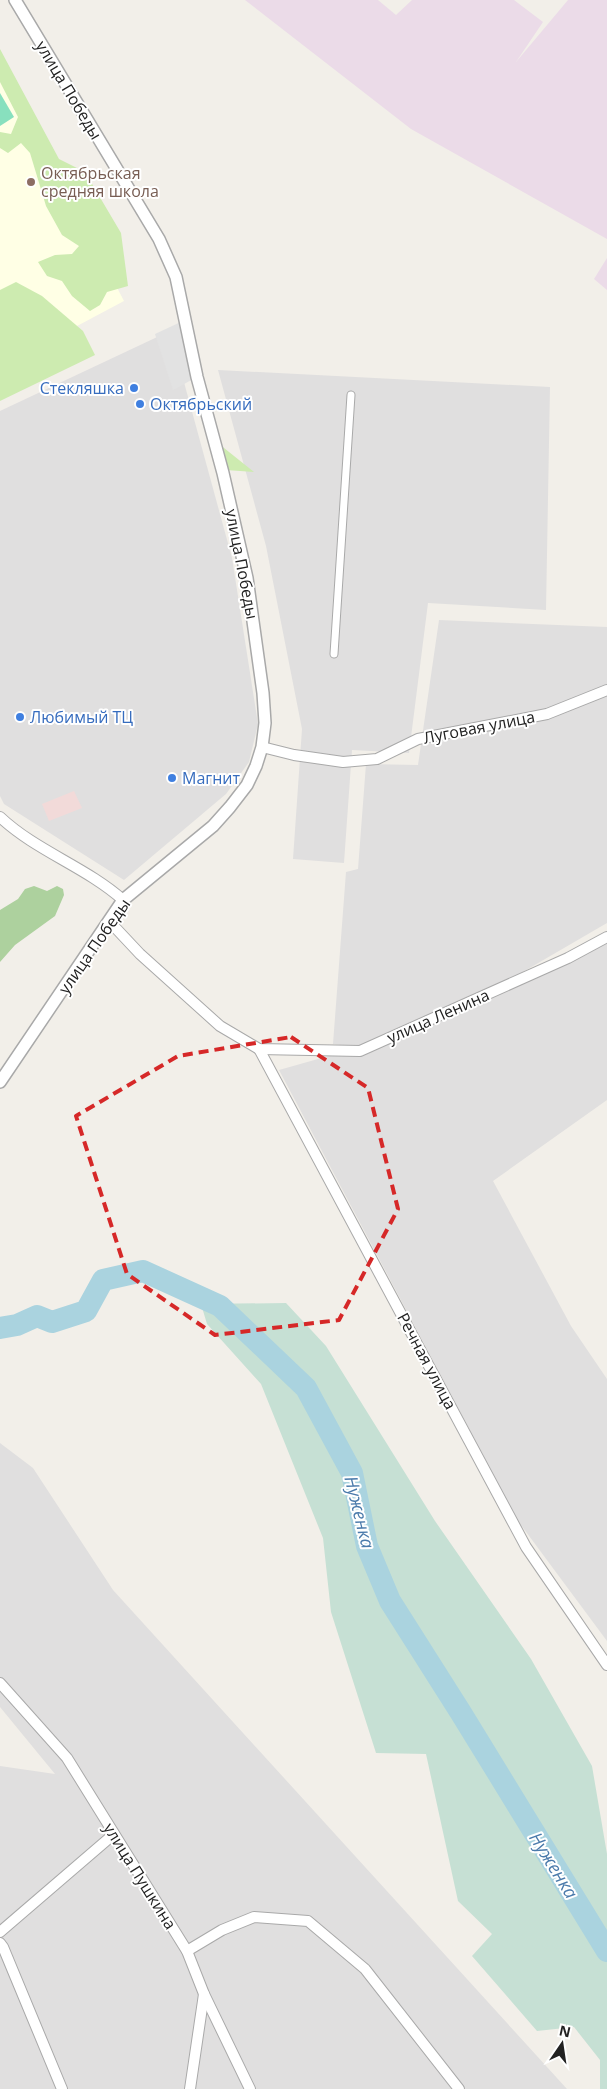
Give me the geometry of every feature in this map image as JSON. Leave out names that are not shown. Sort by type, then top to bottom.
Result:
[{"type":"street","name":"улица Победы","points":[[0,1082],[123,900],[213,826],[247,785],[262,747],[265,723],[263,693],[247,578],[223,473],[198,377],[176,277],[159,239],[15,0]]},
{"type":"street","points":[[334,654],[351,396]]},
{"type":"street","name":"Луговая улица","points":[[262,747],[294,755],[343,762],[377,759],[418,738],[547,714],[607,690]]},
{"type":"street","points":[[0,817],[30,839],[108,887],[123,900]]},
{"type":"street","points":[[109,921],[140,954],[220,1026],[260,1049]]},
{"type":"street","name":"улица Ленина","points":[[260,1049],[360,1051],[568,958],[607,937]]},
{"type":"street","name":"Речная улица","points":[[260,1049],[526,1547],[607,1665]]},
{"type":"street","name":"улица Пушкина","points":[[0,1683],[67,1758],[187,1951],[204,1994],[250,2089]]},
{"type":"street","points":[[0,1932],[114,1834]]},
{"type":"street","points":[[187,1951],[222,1930],[254,1917],[308,1921],[365,1969],[459,2089]]},
{"type":"street","points":[[0,1943],[62,2089]]},
{"type":"street","points":[[190,2089],[204,1994]]},
{"type":"highlighted area","points":[[291,1037],[368,1088],[398,1209],[339,1320],[215,1335],[127,1274],[76,1116],[178,1056]]},
{"type":"shaded area","points":[[245,0],[378,0],[396,15],[412,0],[514,0],[543,22],[516,62],[568,0],[607,0],[607,239],[411,129]]},
{"type":"shaded area","name":"Октябрьская средняя школа","points":[[0,62],[124,301],[0,367]]},
{"type":"shaded area","points":[[607,258],[607,290],[594,279]]},
{"type":"shaded area","points":[[185,320],[197,377],[173,390],[155,334]]},
{"type":"shaded area","points":[[170,331],[232,558],[258,724],[249,762],[226,794],[124,880],[4,804],[0,796],[0,411]]},
{"type":"shaded area","points":[[218,370],[550,387],[546,610],[428,603],[409,753],[352,750],[344,863],[293,859],[302,729],[266,546]]},
{"type":"shaded area","points":[[439,620],[607,627],[607,923],[521,973],[357,1047],[333,1044],[346,872],[358,869],[366,764],[418,765]]},
{"type":"shaded area","points":[[74,791],[82,808],[49,821],[42,804]]},
{"type":"shaded area","points":[[607,937],[607,1100],[493,1181],[571,1326],[607,1379],[607,1641],[518,1521],[279,1070],[410,1033]]},
{"type":"shaded area","points":[[286,1303],[326,1346],[435,1521],[531,1659],[592,1766],[607,1854],[607,2089],[600,2089],[600,2060],[574,2027],[537,2031],[472,1956],[492,1934],[458,1901],[426,1754],[376,1753],[331,1612],[323,1538],[261,1384],[207,1324],[201,1304]]},
{"type":"shaded area","points":[[0,1443],[33,1468],[113,1590],[567,2089],[0,2089],[0,1766],[55,1774],[0,1707]]},
{"type":"green space","points":[[0,49],[59,159],[85,172],[121,233],[128,286],[107,292],[100,305],[90,311],[72,296],[62,281],[47,276],[38,262],[55,255],[72,254],[79,246],[62,235],[46,206],[30,153],[21,143],[8,153],[0,148],[0,132],[11,134],[18,117],[0,82]]},
{"type":"green space","points":[[0,93],[14,117],[0,126]]},
{"type":"green space","points":[[16,282],[42,296],[83,331],[95,355],[0,401],[0,290]]},
{"type":"green space","points":[[219,444],[254,472],[226,470]]},
{"type":"green space","points":[[34,886],[47,891],[57,886],[63,889],[64,895],[55,916],[15,945],[0,962],[0,910],[18,899],[25,889]]},
{"type":"waterway","name":"Нуженка","points":[[0,1328],[17,1325],[37,1316],[52,1322],[86,1311],[103,1280],[143,1271],[220,1306],[306,1388],[352,1473],[367,1546],[390,1601],[607,1951]]},
{"type":"place","name":"Октябрьская средняя школа","points":[[31,182]]},
{"type":"place","name":"Стекляшка","points":[[134,388]]},
{"type":"place","name":"Октябрьский","points":[[140,404]]},
{"type":"place","name":"Любимый ТЦ","points":[[20,717]]},
{"type":"place","name":"Магнит","points":[[172,778]]}]
